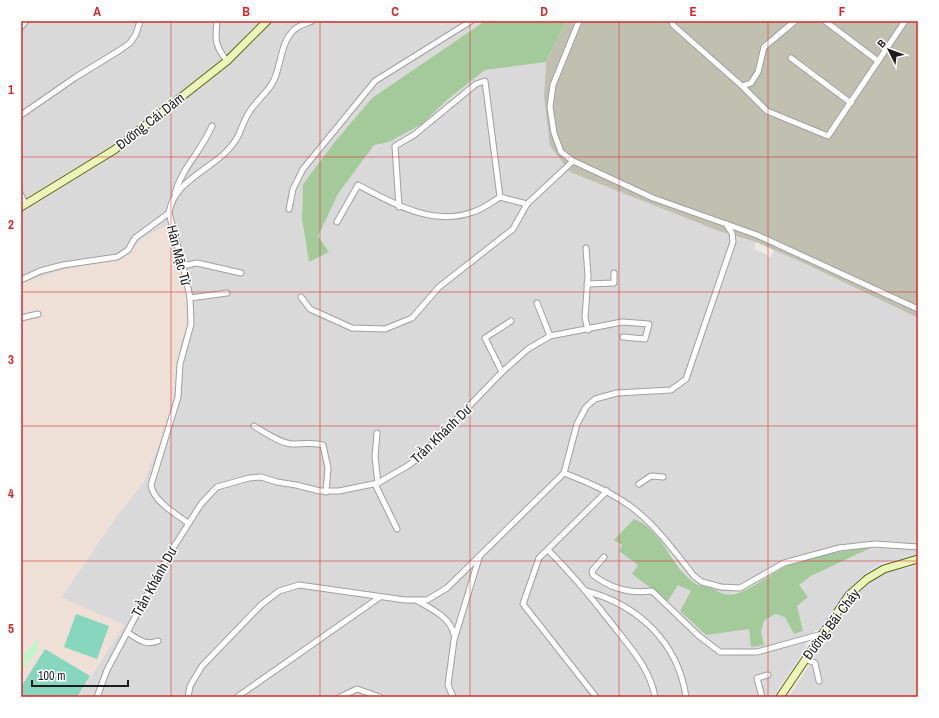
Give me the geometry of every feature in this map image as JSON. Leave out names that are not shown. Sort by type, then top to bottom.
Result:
[{"type":"street","points":[[21,27],[26,21]]},
{"type":"street","points":[[21,114],[130,43],[136,34],[140,21]]},
{"type":"street","points":[[217,21],[216,34],[218,49],[227,61]]},
{"type":"street","name":"Đường Cái Dăm","points":[[23,205],[114,150],[227,61],[267,21]]},
{"type":"street","points":[[175,194],[230,149],[237,138],[250,110],[269,89],[275,77],[284,46],[292,32],[312,21]]},
{"type":"street","points":[[289,209],[293,188],[303,169],[374,81],[471,21]]},
{"type":"street","points":[[579,21],[554,85],[550,107],[554,133],[561,152],[573,161],[653,198],[757,235],[918,309]]},
{"type":"street","points":[[672,21],[673,25],[742,86],[767,111],[828,136],[905,21]]},
{"type":"street","points":[[742,86],[751,83],[758,72],[764,47],[795,21]]},
{"type":"street","points":[[825,21],[878,61]]},
{"type":"street","points":[[790,58],[851,103]]},
{"type":"street","points":[[399,207],[396,146],[414,135],[476,84],[485,81],[500,198]]},
{"type":"street","name":"Hàn Mặc Tử","points":[[188,523],[161,501],[152,491],[151,485],[178,397],[180,364],[191,324],[190,298],[169,213],[171,202],[183,173],[202,145],[212,126]]},
{"type":"street","points":[[301,297],[310,309],[352,328],[385,329],[412,318],[440,287],[513,229],[527,204],[573,161]]},
{"type":"street","points":[[337,222],[358,185],[399,207],[444,218],[473,212],[500,198],[527,204]]},
{"type":"street","points":[[21,195],[23,205]]},
{"type":"street","points":[[21,280],[40,271],[63,265],[117,257],[128,250],[135,238],[169,213]]},
{"type":"street","points":[[188,697],[190,686],[202,666],[261,605],[279,591],[299,585],[380,597],[427,600],[447,588],[564,472],[577,424],[586,407],[595,399],[617,394],[671,390],[686,379],[733,242],[732,233],[726,224]]},
{"type":"street","points":[[586,248],[587,284],[585,318],[588,330]]},
{"type":"street","points":[[182,266],[198,263],[240,273]]},
{"type":"street","points":[[587,284],[614,283],[614,273]]},
{"type":"street","points":[[190,298],[227,294]]},
{"type":"street","points":[[537,303],[550,336]]},
{"type":"street","points":[[21,318],[38,314]]},
{"type":"street","points":[[502,372],[485,338],[511,321]]},
{"type":"street","name":"Trần Khánh Dư","points":[[97,697],[107,670],[165,561],[201,504],[217,487],[249,478],[261,477],[277,482],[326,492],[376,483],[409,465],[422,455],[502,372],[528,349],[550,336],[588,330],[622,322],[649,324],[645,339],[623,337]]},
{"type":"street","points":[[254,426],[280,441],[303,444],[317,443],[323,445],[328,468],[326,492]]},
{"type":"street","points":[[377,433],[375,457],[376,483],[397,529]]},
{"type":"street","points":[[564,472],[606,491],[630,506],[652,526],[694,576],[702,582],[721,587],[740,588],[784,563],[839,548],[875,544],[918,547]]},
{"type":"street","points":[[639,484],[650,476],[663,477]]},
{"type":"street","points":[[596,697],[524,604],[539,558],[606,491]]},
{"type":"street","points":[[548,550],[586,591],[635,653],[649,677],[655,697]]},
{"type":"street","points":[[454,640],[479,557]]},
{"type":"street","points":[[604,557],[592,571],[593,575],[606,584],[637,593],[652,592],[699,636],[720,652],[757,652],[822,634]]},
{"type":"street","name":"Đường Bãi Cháy","points":[[780,697],[849,595],[867,579],[884,569],[918,560]]},
{"type":"street","points":[[586,591],[602,595],[630,608],[648,624],[669,650],[681,674],[686,697]]},
{"type":"street","points":[[237,697],[380,597]]},
{"type":"street","points":[[417,600],[440,614],[455,634],[448,685],[453,697]]},
{"type":"street","points":[[127,632],[143,643],[151,644],[158,641]]},
{"type":"street","points":[[805,659],[814,663],[819,681]]},
{"type":"street","points":[[762,697],[758,678],[768,675]]},
{"type":"street","points":[[340,697],[357,689],[380,697]]},
{"type":"shaded area","points":[[21,21],[485,21],[372,98],[333,144],[303,184],[302,219],[309,262],[329,252],[318,236],[338,194],[374,144],[389,142],[422,124],[448,99],[485,70],[546,62],[544,97],[729,234],[756,242],[754,249],[771,257],[774,250],[918,318],[918,552],[880,560],[844,588],[769,697],[78,697],[124,625],[61,598],[109,527],[144,481],[172,412],[181,341],[187,329],[144,237],[123,259],[66,269],[28,281],[21,285]],"holes":[[[614,540],[670,553],[685,575],[697,585],[710,587],[725,595],[742,591],[786,566],[840,551],[872,548],[811,576],[799,585],[794,634],[785,617],[775,614],[764,621],[761,632],[751,647],[749,629],[691,591],[678,585],[668,601],[638,565],[619,551],[622,545]]]},
{"type":"shaded area","points":[[566,21],[918,21],[918,318],[810,266],[756,242],[719,231],[570,172],[550,146],[544,97],[546,62]]},
{"type":"shaded area","points":[[168,225],[187,296],[187,329],[181,341],[172,412],[144,481],[109,527],[61,597],[124,625],[78,697],[21,697],[21,285],[28,281],[66,269],[123,259],[144,237]]},
{"type":"shaded area","points":[[918,552],[918,555],[882,563],[867,572],[847,591],[818,631],[815,629],[844,588],[865,571],[880,560]]},
{"type":"shaded area","points":[[918,565],[918,568],[889,575],[872,585],[855,601],[813,661],[810,660],[852,600],[869,583],[889,572]]},
{"type":"shaded area","points":[[918,568],[918,697],[789,697],[855,601],[872,585],[889,575]]},
{"type":"shaded area","points":[[804,645],[807,647],[773,697],[769,697]]},
{"type":"green space","points":[[485,21],[566,21],[546,62],[485,70],[448,99],[422,124],[389,142],[374,145],[338,194],[318,236],[329,252],[309,262],[302,219],[303,184],[333,144],[372,98]]},
{"type":"green space","points":[[634,519],[653,532],[687,577],[696,584],[724,594],[739,593],[780,569],[808,559],[840,551],[873,547],[811,576],[799,585],[808,597],[797,606],[803,631],[794,634],[785,617],[775,614],[764,621],[761,632],[764,645],[751,647],[749,629],[706,635],[680,611],[691,591],[678,585],[668,601],[632,574],[638,565],[619,551],[622,545],[614,540]]},
{"type":"green space","points":[[76,614],[109,626],[97,659],[64,647]]},
{"type":"green space","points":[[37,640],[38,649],[21,674],[21,657]]},
{"type":"green space","points":[[45,649],[90,676],[77,697],[21,697],[21,687]]}]
